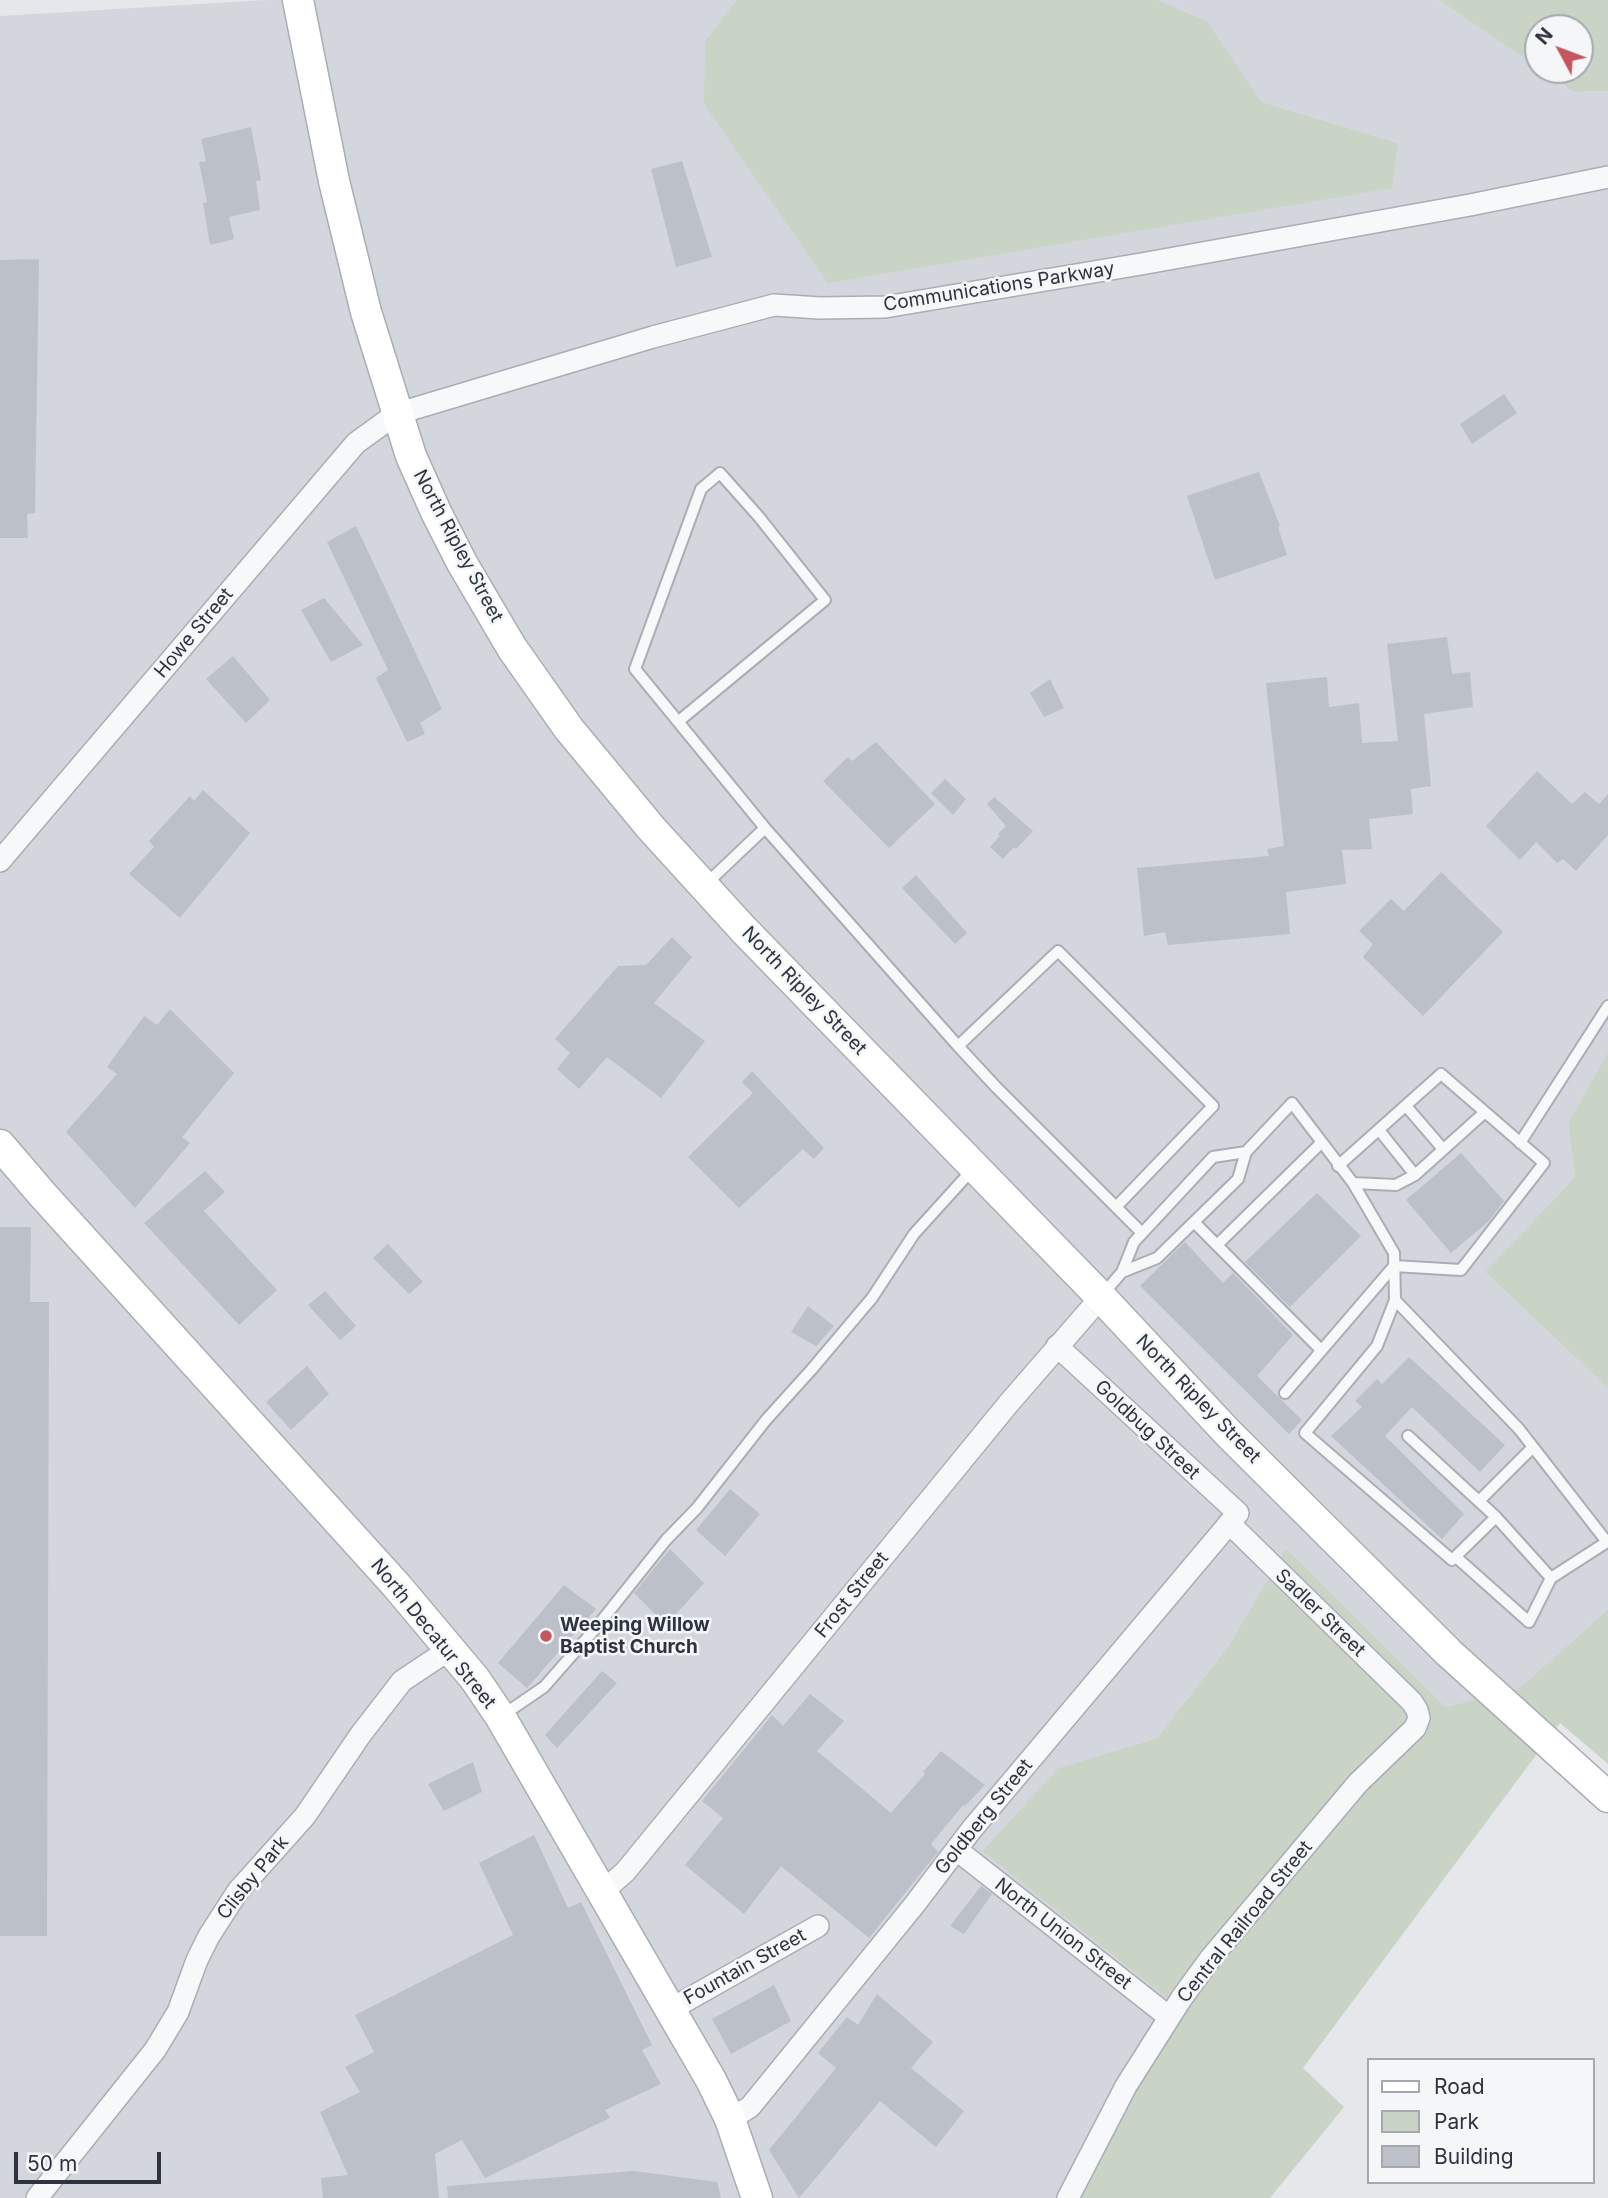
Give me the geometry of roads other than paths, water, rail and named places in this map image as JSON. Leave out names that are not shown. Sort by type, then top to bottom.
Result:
[{"type":"main road","name":"North Ripley Street","points":[[298,0],[341,208],[366,312],[411,456],[462,563],[512,648],[569,729],[651,828],[703,885],[1101,1297],[1229,1434],[1449,1653],[1608,1797]]},
{"type":"main road","name":"North Decatur Street","points":[[0,1145],[396,1585],[475,1679],[500,1716],[711,2080],[730,2119],[757,2198]]},
{"type":"street","name":"Communications Parkway","points":[[397,414],[653,337],[774,305],[885,307],[1333,229],[1608,177]]},
{"type":"street","name":"Howe Street","points":[[0,861],[356,443],[397,414]]},
{"type":"street","name":"Frost Street","points":[[602,1892],[625,1872],[1057,1346],[1101,1297]]},
{"type":"street","name":"Goldbug Street","points":[[1057,1346],[1234,1518]]},
{"type":"street","name":"Sadler Street","points":[[1234,1518],[1412,1702]]},
{"type":"street","name":"Goldberg Street","points":[[730,2119],[750,2107],[972,1829],[1234,1518]]},
{"type":"street","name":"Clisby Park","points":[[37,2198],[155,2050],[178,2012],[209,1936],[238,1891],[305,1816],[361,1734],[402,1681],[450,1649]]},
{"type":"street","name":"Central Railroad Street","points":[[1068,2198],[1126,2086],[1169,2017],[1210,1959],[1358,1783],[1415,1728],[1419,1718],[1418,1710],[1412,1702]]},
{"type":"street","name":"North Union Street","points":[[957,1850],[1169,2017]]},
{"type":"street","name":"Fountain Street","points":[[671,2009],[818,1926]]},
{"type":"lane","points":[[679,721],[825,600],[774,534],[720,473],[701,489],[635,669],[765,828],[958,1046],[1142,1233]]},
{"type":"lane","points":[[703,885],[765,828]]},
{"type":"lane","points":[[958,1046],[1058,951],[1213,1106],[1116,1207]]},
{"type":"lane","points":[[1520,1143],[1608,1006]]},
{"type":"lane","points":[[1338,1166],[1441,1074],[1544,1163],[1461,1270],[1394,1266]]},
{"type":"lane","points":[[1122,1272],[1157,1258],[1238,1179],[1246,1152],[1292,1103],[1353,1183],[1394,1253],[1395,1300],[1377,1346],[1305,1433],[1452,1560],[1496,1517]]},
{"type":"lane","points":[[1406,1106],[1443,1149]]},
{"type":"lane","points":[[1353,1183],[1396,1185],[1415,1175],[1485,1112]]},
{"type":"lane","points":[[1379,1129],[1415,1175]]},
{"type":"lane","points":[[1217,1245],[1321,1143]]},
{"type":"lane","points":[[1101,1297],[1122,1272],[1134,1242],[1213,1157],[1246,1152]]},
{"type":"lane","points":[[500,1716],[544,1687],[595,1629],[666,1540],[697,1508],[766,1420],[872,1298],[914,1234],[975,1167]]},
{"type":"lane","points":[[1194,1222],[1321,1350]]},
{"type":"lane","points":[[1284,1393],[1394,1266]]},
{"type":"lane","points":[[1395,1300],[1519,1429],[1607,1542],[1551,1578],[1529,1622],[1456,1557]]},
{"type":"lane","points":[[1408,1436],[1496,1517],[1551,1578]]},
{"type":"lane","points":[[1479,1501],[1533,1447]]},
{"type":"place","name":"Weeping Willow Baptist Church","points":[[546,1636]]}]
